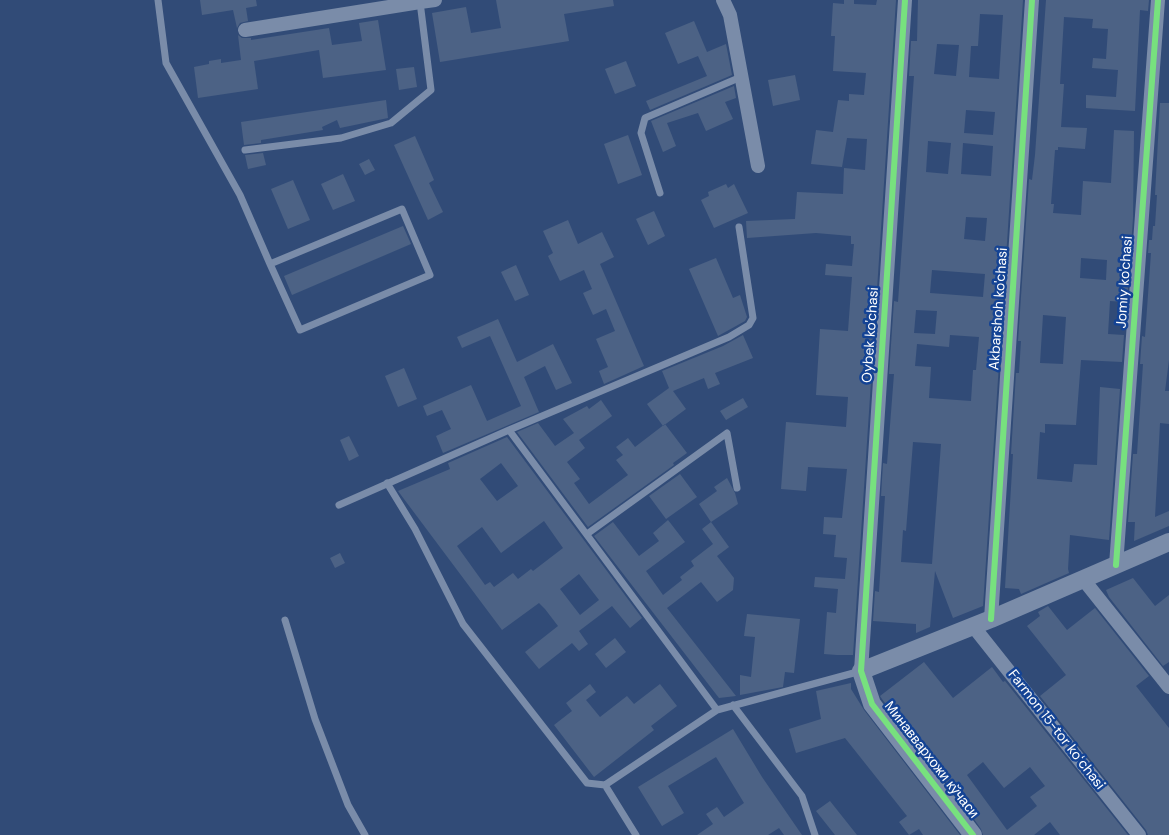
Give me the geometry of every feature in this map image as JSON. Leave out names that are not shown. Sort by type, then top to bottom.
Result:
[{"type":"street","points":[[245,30],[435,0]]},
{"type":"street","points":[[723,0],[730,15],[758,166]]},
{"type":"street","name":"Oybek ko'chasi","points":[[861,671],[905,0]]},
{"type":"street","name":"Akbarshoh ko'chasi","points":[[991,619],[1032,0]]},
{"type":"street","name":"Jomiy ko'chasi","points":[[1116,565],[1158,0]]},
{"type":"street","points":[[861,671],[991,619],[1169,542]]},
{"type":"street","points":[[1084,579],[1169,687]]},
{"type":"street","name":"Farmon 15-tor koʻchasi","points":[[972,626],[1139,835]]},
{"type":"street","name":"Минаввархожи кўчаси","points":[[861,671],[872,704],[973,835]]},
{"type":"lane","points":[[158,0],[166,63],[240,195],[270,264],[300,330],[430,275],[402,210],[270,264]]},
{"type":"lane","points":[[245,150],[341,138],[391,123],[431,90],[420,1]]},
{"type":"lane","points":[[660,193],[641,133],[645,118],[741,77]]},
{"type":"lane","points":[[339,505],[509,430],[729,337],[749,325],[753,318],[739,227]]},
{"type":"lane","points":[[509,430],[717,710]]},
{"type":"lane","points":[[586,534],[727,433],[737,488]]},
{"type":"lane","points":[[387,484],[415,530],[464,624],[587,783],[605,786],[717,710],[861,671]]},
{"type":"lane","points":[[285,620],[315,719],[348,805],[365,835]]},
{"type":"lane","points":[[733,705],[802,796],[815,835]]},
{"type":"lane","points":[[605,786],[636,835]]},
{"type":"building","points":[[200,0],[256,0],[257,6],[246,8],[248,21],[240,23],[237,28],[233,10],[202,15]]},
{"type":"building","points":[[496,0],[613,0],[614,6],[564,14],[569,41],[440,62],[432,13],[466,7],[471,33],[501,28]]},
{"type":"building","points":[[844,0],[854,0],[854,4],[876,5],[877,0],[896,0],[853,655],[824,654],[827,612],[836,613],[838,589],[814,587],[815,577],[845,579],[847,558],[834,557],[836,535],[823,534],[824,517],[842,518],[847,469],[808,467],[806,491],[781,489],[786,422],[846,427],[848,397],[816,395],[820,329],[848,331],[852,277],[825,275],[826,264],[852,266],[854,244],[851,244],[851,236],[816,233],[747,238],[746,221],[795,219],[797,192],[843,194],[844,168],[865,170],[867,139],[847,138],[842,167],[811,164],[816,130],[833,132],[838,100],[849,101],[849,94],[864,95],[866,73],[833,71],[835,36],[831,36],[833,3],[844,4]]},
{"type":"building","points":[[918,0],[1023,0],[983,606],[953,618],[935,571],[930,627],[916,633],[916,624],[873,621],[875,591],[879,592],[885,496],[881,496],[883,463],[887,464],[894,374],[889,374],[894,301],[898,302],[914,76],[909,76],[911,41],[917,41]],"holes":[[[980,14],[1003,15],[999,79],[969,77],[971,46],[978,46]],[[937,44],[959,45],[956,76],[934,74]],[[966,110],[995,112],[993,135],[964,133]],[[928,141],[951,143],[948,174],[926,172]],[[963,143],[993,146],[991,176],[961,174]],[[966,217],[987,218],[985,241],[964,239]],[[932,270],[985,274],[983,297],[930,293]],[[916,310],[937,311],[935,334],[914,333]],[[950,335],[979,337],[976,370],[973,370],[971,401],[929,398],[931,367],[915,366],[917,344],[949,347]],[[913,442],[941,444],[932,564],[901,562],[903,530],[906,531]]]},
{"type":"building","points":[[1046,0],[1149,0],[1148,11],[1140,10],[1135,111],[1086,108],[1086,95],[1116,97],[1118,70],[1092,68],[1093,58],[1106,59],[1108,29],[1092,28],[1093,19],[1064,17],[1060,84],[1064,84],[1061,127],[1087,128],[1085,149],[1058,147],[1058,150],[1055,150],[1051,204],[1054,204],[1053,213],[1081,215],[1083,181],[1111,183],[1114,130],[1134,131],[1133,218],[1127,302],[1110,301],[1108,334],[1124,335],[1122,362],[1081,360],[1076,425],[1045,424],[1045,433],[1040,432],[1037,479],[1072,482],[1074,464],[1097,465],[1100,387],[1120,389],[1109,540],[1070,535],[1069,573],[1021,594],[1019,589],[1005,588],[1013,454],[1011,454],[1016,373],[1019,373],[1021,341],[1018,341],[1029,179],[1032,180]],"holes":[[[1081,258],[1107,260],[1106,280],[1080,278]],[[1043,315],[1066,317],[1063,364],[1040,363]]]},
{"type":"building","points":[[378,20],[386,70],[323,78],[319,50],[254,61],[258,89],[198,98],[194,67],[221,59],[221,63],[241,60],[238,35],[242,38],[251,38],[251,40],[329,28],[332,45],[362,41],[359,23]]},
{"type":"building","points":[[694,21],[707,52],[726,44],[732,75],[650,110],[646,101],[707,76],[698,56],[678,64],[665,33]]},
{"type":"building","points":[[626,61],[636,86],[615,94],[605,69]]},
{"type":"building","points":[[414,67],[417,87],[399,90],[396,69]]},
{"type":"building","points":[[795,75],[800,100],[773,106],[768,80]]},
{"type":"building","points":[[734,86],[736,98],[725,102],[733,119],[706,131],[698,113],[667,123],[676,146],[663,152],[651,121]]},
{"type":"building","points":[[386,100],[388,118],[340,128],[337,120],[322,127],[323,130],[261,140],[261,143],[244,145],[241,122]]},
{"type":"building","points":[[1160,103],[1169,103],[1169,360],[1165,391],[1169,391],[1169,424],[1160,423],[1155,517],[1169,511],[1169,526],[1134,541],[1135,522],[1128,522],[1133,454],[1137,454],[1143,364],[1140,364],[1142,336],[1145,337],[1151,253],[1148,253],[1149,240],[1152,240],[1153,226],[1155,226]]},
{"type":"building","points":[[628,135],[642,175],[618,184],[604,144]]},
{"type":"building","points":[[415,136],[434,180],[429,183],[443,212],[428,220],[394,145]]},
{"type":"building","points":[[263,153],[266,165],[248,169],[245,155]]},
{"type":"building","points":[[369,159],[375,170],[365,175],[359,164]]},
{"type":"building","points":[[343,174],[355,201],[333,210],[321,184]]},
{"type":"building","points":[[293,180],[310,220],[288,229],[271,189]]},
{"type":"building","points":[[726,184],[728,188],[734,184],[748,213],[714,228],[701,200],[709,196],[708,192]]},
{"type":"building","points":[[654,211],[665,236],[648,245],[636,219]]},
{"type":"building","points":[[568,220],[578,244],[602,232],[614,257],[600,264],[644,366],[604,384],[599,371],[608,367],[596,339],[615,331],[606,309],[593,315],[583,293],[592,289],[584,270],[560,281],[548,256],[553,253],[543,231]]},
{"type":"building","points":[[403,226],[411,244],[292,295],[284,276]]},
{"type":"building","points":[[716,258],[733,298],[740,295],[747,317],[745,321],[718,336],[689,269]]},
{"type":"building","points":[[516,265],[529,295],[515,301],[501,272]]},
{"type":"building","points":[[498,319],[517,362],[553,344],[572,383],[556,390],[545,366],[524,377],[539,412],[443,453],[436,436],[451,429],[442,410],[427,416],[423,406],[471,385],[487,421],[521,406],[490,336],[462,348],[457,337]]},
{"type":"building","points":[[743,335],[753,358],[715,373],[720,384],[708,389],[704,378],[673,391],[686,409],[663,426],[647,404],[669,388],[662,371],[723,346]]},
{"type":"building","points":[[404,368],[417,399],[398,407],[385,376]]},
{"type":"building","points":[[743,398],[748,407],[726,420],[720,411]]},
{"type":"building","points":[[601,400],[612,416],[579,440],[585,448],[567,462],[580,479],[574,483],[589,504],[628,475],[616,460],[623,455],[616,447],[628,438],[635,447],[665,424],[687,453],[673,463],[674,465],[588,527],[517,432],[538,423],[555,446],[574,433],[563,419],[587,406],[589,409]]},
{"type":"building","points":[[349,436],[359,456],[349,461],[340,440]]},
{"type":"building","points":[[507,437],[642,618],[630,628],[612,606],[579,631],[588,644],[579,651],[572,643],[539,669],[525,652],[558,626],[545,609],[539,603],[502,630],[398,491],[450,469],[448,463]],"holes":[[[501,463],[518,486],[497,501],[480,479]],[[544,521],[563,548],[533,571],[531,569],[518,579],[513,573],[494,587],[490,582],[485,585],[457,546],[482,527],[501,553]],[[579,574],[599,600],[580,615],[560,589]]]},
{"type":"building","points":[[680,474],[697,497],[666,519],[649,496]]},
{"type":"building","points":[[727,478],[735,493],[738,504],[711,522],[699,504],[717,491],[714,487]]},
{"type":"building","points":[[668,520],[685,542],[646,571],[663,595],[682,580],[680,577],[694,566],[691,561],[713,544],[702,529],[711,522],[729,547],[717,556],[734,578],[733,590],[717,602],[701,582],[667,608],[736,696],[719,698],[594,536],[613,522],[639,556],[659,541],[653,533]]},
{"type":"building","points":[[340,553],[345,563],[335,568],[330,558]]},
{"type":"building","points":[[1133,578],[1155,606],[1169,595],[1169,662],[1163,666],[1109,597],[1106,590]]},
{"type":"building","points":[[1048,606],[1067,630],[1095,608],[1149,676],[1136,686],[1169,728],[1169,835],[1148,835],[1040,696],[1066,675],[1027,626],[1040,616],[1038,612]]},
{"type":"building","points":[[747,614],[800,619],[794,673],[785,672],[783,687],[740,695],[740,675],[751,677],[755,637],[744,636]]},
{"type":"building","points":[[615,638],[626,652],[606,668],[595,654]]},
{"type":"building","points":[[924,662],[953,698],[992,667],[1128,835],[1060,835],[1050,822],[1034,835],[983,835],[969,812],[973,809],[954,785],[950,788],[880,696]],"holes":[[[983,762],[1004,788],[1030,767],[1045,786],[1030,797],[1037,806],[1007,830],[967,775]]]},
{"type":"building","points":[[851,683],[851,689],[864,710],[960,835],[923,835],[919,829],[909,835],[899,822],[907,816],[845,738],[796,753],[789,729],[821,719],[816,691]]},
{"type":"building","points":[[590,684],[596,692],[586,700],[600,717],[627,696],[634,704],[660,684],[677,706],[651,726],[654,730],[594,777],[554,725],[572,711],[566,703]]},
{"type":"building","points":[[733,729],[762,777],[802,835],[784,835],[779,828],[768,835],[697,835],[713,824],[706,814],[717,807],[724,817],[744,803],[716,757],[668,786],[684,813],[662,826],[638,787]]},
{"type":"building","points":[[830,801],[857,835],[835,835],[816,811]]},
{"type":"cycle path","points":[[905,0],[861,671],[872,704],[973,835]]},
{"type":"cycle path","points":[[991,619],[1032,0]]},
{"type":"cycle path","points":[[1116,565],[1158,0]]}]
